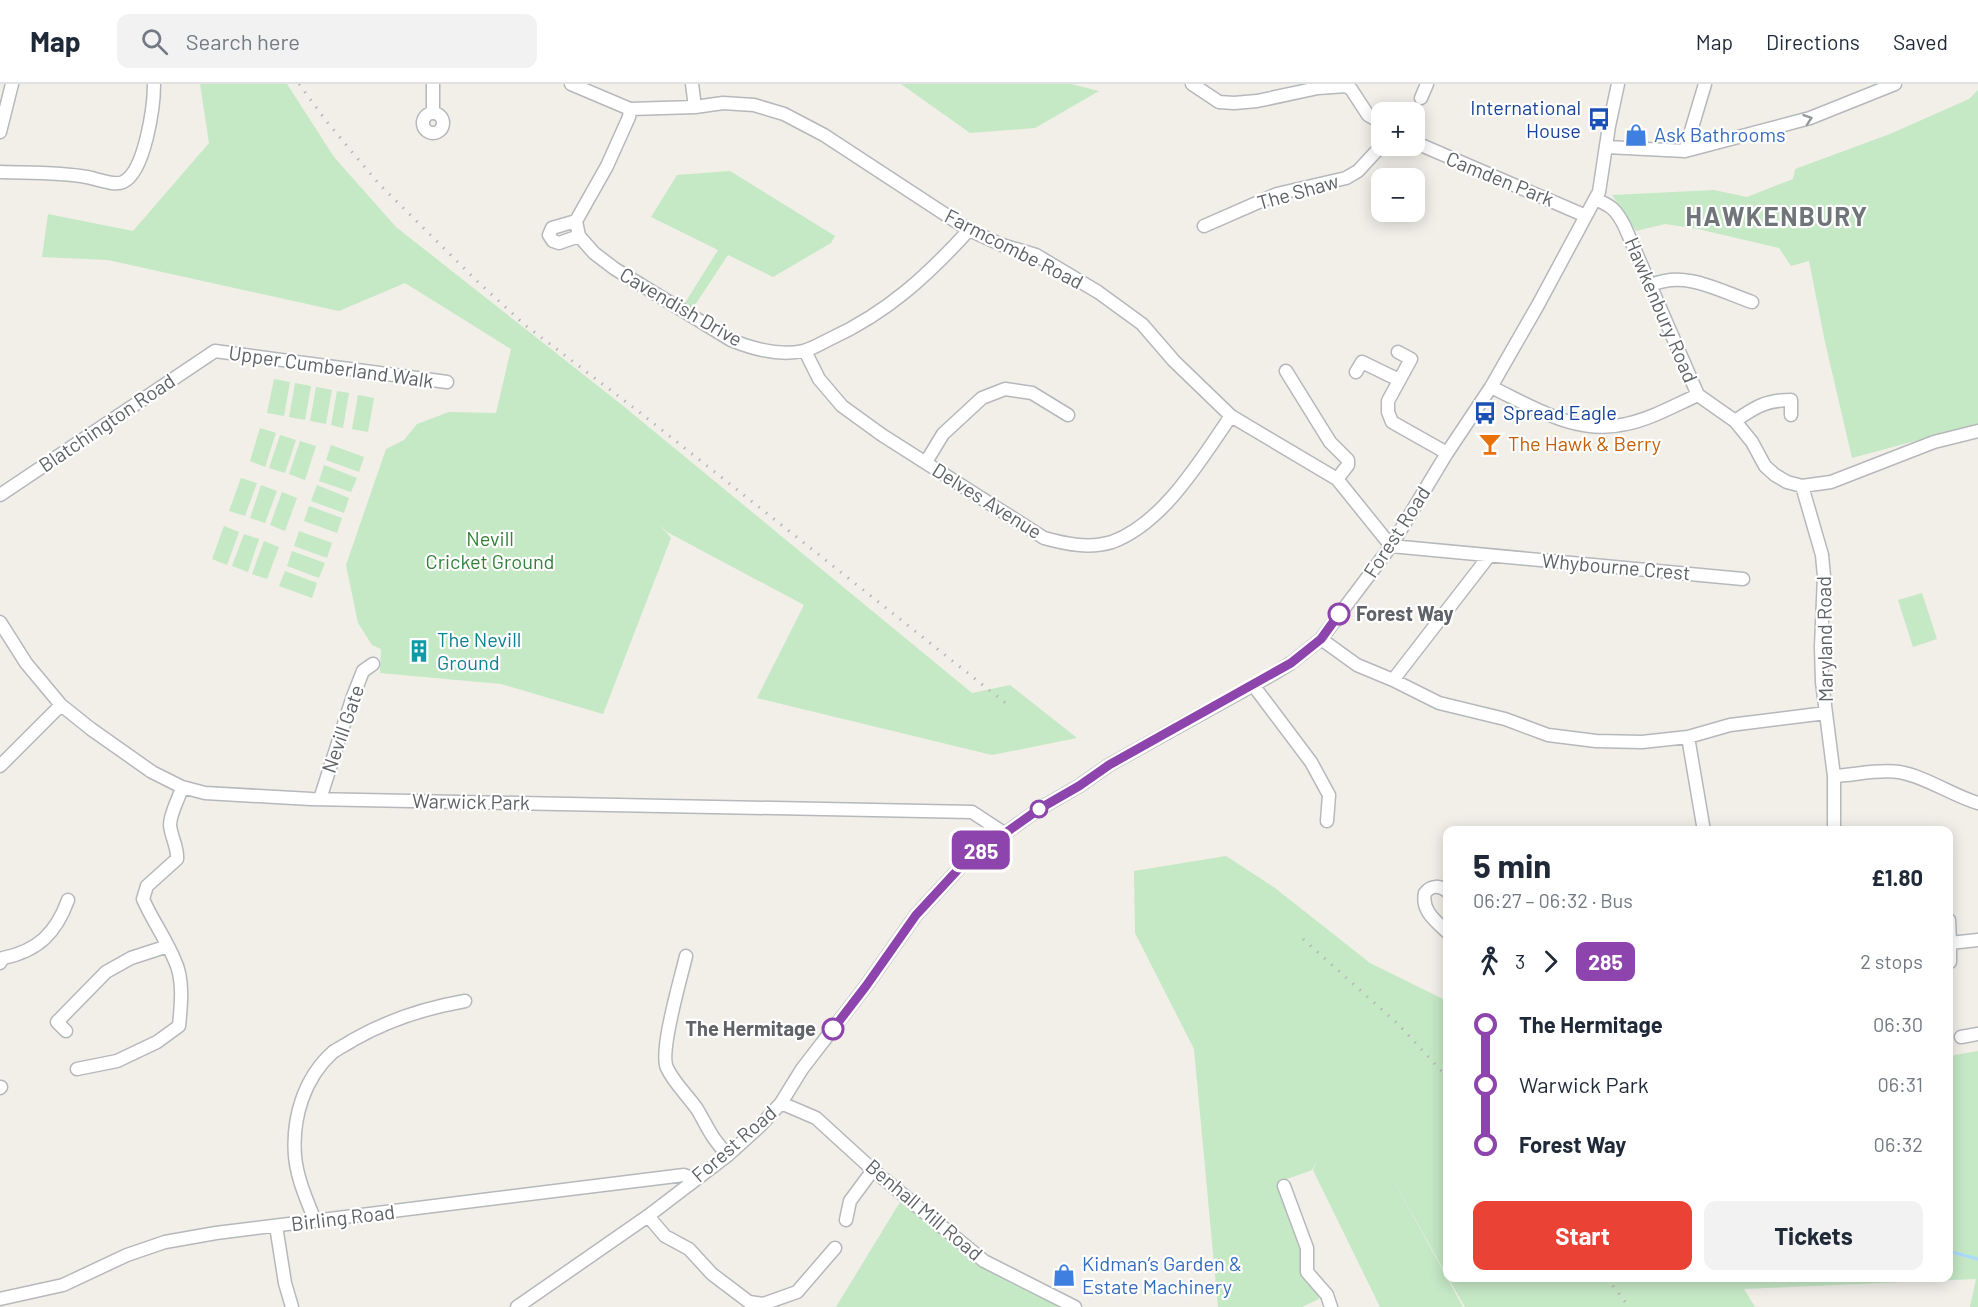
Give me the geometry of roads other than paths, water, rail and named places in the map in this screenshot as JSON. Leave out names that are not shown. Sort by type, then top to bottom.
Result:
[{"type":"street","points":[[0,132],[12,84]]},
{"type":"street","points":[[0,172],[70,174],[120,183],[130,178],[141,157],[154,106],[154,84]]},
{"type":"street","points":[[433,84],[433,112]]},
{"type":"street","name":"Farmcombe Road","points":[[571,84],[630,109],[695,107],[723,103],[754,105],[784,114],[824,135],[969,230],[1002,245],[1036,255],[1098,292],[1142,324],[1174,361],[1231,416],[1338,479],[1391,546]]},
{"type":"street","points":[[692,84],[695,107]]},
{"type":"street","points":[[1192,84],[1220,102],[1234,103],[1257,101],[1332,86],[1352,86],[1371,117]]},
{"type":"street","points":[[1421,98],[1427,84]]},
{"type":"street","name":"Forest Road","points":[[517,1307],[648,1216],[728,1155],[761,1125],[781,1103],[802,1069],[866,986],[916,915],[965,862],[1004,833],[1109,765],[1253,686],[1291,663],[1321,639],[1391,546],[1447,453],[1491,387],[1595,200],[1599,192],[1618,84]]},
{"type":"street","points":[[1685,152],[1706,84]]},
{"type":"street","points":[[1607,147],[1685,152],[1794,123],[1895,84]]},
{"type":"street","points":[[576,220],[552,228],[549,235],[552,241],[559,243],[579,236],[576,220],[607,166],[629,117],[630,109]]},
{"type":"street","name":"Camden Park","points":[[1425,148],[1532,191],[1586,216]]},
{"type":"street","name":"The Shaw","points":[[1204,225],[1277,194],[1346,178],[1358,171],[1372,156]]},
{"type":"street","name":"Hawkenbury Road","points":[[1595,200],[1610,205],[1617,213],[1652,285],[1698,395],[1735,421],[1752,442],[1765,466],[1775,475],[1787,483],[1802,486]]},
{"type":"street","name":"Cavendish Drive","points":[[579,236],[594,253],[615,269],[731,340],[767,351],[785,352],[805,351],[857,326],[903,296],[941,261],[969,230]]},
{"type":"street","points":[[1652,285],[1662,280],[1683,279],[1752,302]]},
{"type":"street","name":"Upper Cumberland Walk","points":[[214,351],[447,382]]},
{"type":"street","name":"Blatchington Road","points":[[0,495],[214,351]]},
{"type":"street","name":"Delves Avenue","points":[[805,351],[819,379],[842,406],[882,435],[1044,538],[1067,544],[1082,546],[1110,542],[1129,534],[1157,514],[1231,416]]},
{"type":"street","points":[[1398,352],[1411,359],[1388,401],[1388,412],[1392,422],[1447,453]]},
{"type":"street","points":[[1356,372],[1362,362],[1399,380]]},
{"type":"street","points":[[1286,371],[1330,442],[1348,460],[1348,465],[1338,479]]},
{"type":"street","points":[[1491,387],[1567,423],[1614,427],[1655,414],[1698,395]]},
{"type":"street","points":[[926,462],[943,434],[974,405],[982,398],[1005,389],[1032,393],[1068,415]]},
{"type":"street","points":[[1735,421],[1760,404],[1777,400],[1797,400],[1791,415]]},
{"type":"street","points":[[1802,486],[1831,482],[1934,442],[1978,431]]},
{"type":"street","name":"Maryland Road","points":[[1802,486],[1822,555],[1824,576],[1821,647],[1834,776],[1834,826]]},
{"type":"street","name":"Whybourne Crest","points":[[1391,546],[1743,579]]},
{"type":"street","points":[[1394,680],[1490,556]]},
{"type":"street","name":"Warwick Park","points":[[0,622],[26,663],[61,705],[152,772],[182,787],[204,793],[320,799],[972,812],[1004,833]]},
{"type":"street","points":[[1321,639],[1357,665],[1394,680],[1439,703],[1505,719],[1548,735],[1596,741],[1642,742],[1688,737],[1730,725],[1826,713]]},
{"type":"street","name":"Nevill Gate","points":[[320,799],[352,699],[363,671],[373,664]]},
{"type":"street","points":[[1253,686],[1311,762],[1329,795],[1327,821]]},
{"type":"street","points":[[0,766],[61,705]]},
{"type":"street","points":[[1688,737],[1703,826]]},
{"type":"street","points":[[1834,776],[1899,772],[1920,778],[1978,803]]},
{"type":"street","points":[[77,1070],[117,1061],[183,1029],[180,979],[176,963],[152,921],[143,899],[147,886],[177,860],[178,852],[170,827],[182,787]]},
{"type":"street","points":[[1443,888],[1433,887],[1425,893],[1423,900],[1427,912],[1443,928]]},
{"type":"street","points":[[0,963],[3,958],[16,955],[42,942],[56,927],[68,900]]},
{"type":"street","points":[[1953,943],[1978,940]]},
{"type":"street","points":[[66,1031],[57,1022],[106,972],[131,958],[168,946]]},
{"type":"street","points":[[686,956],[671,1017],[665,1058],[667,1068],[697,1110],[713,1140],[728,1155]]},
{"type":"street","points":[[315,1221],[295,1157],[298,1107],[310,1079],[334,1052],[361,1036],[416,1011],[465,1001]]},
{"type":"street","points":[[1961,1037],[1978,1034]]},
{"type":"street","name":"Benhall Mill Road","points":[[781,1103],[816,1118],[873,1170],[984,1261],[1075,1307]]},
{"type":"street","points":[[846,1220],[850,1201],[873,1170]]},
{"type":"street","name":"Birling Road","points":[[2,1301],[63,1285],[127,1255],[165,1242],[216,1233],[684,1175],[694,1179]]},
{"type":"street","points":[[1284,1186],[1313,1246],[1307,1272],[1327,1295],[1331,1307]]},
{"type":"street","points":[[648,1216],[665,1236],[689,1249],[712,1274],[747,1304],[763,1304],[797,1292],[835,1248]]},
{"type":"street","points":[[276,1226],[285,1283],[292,1307]]},
{"type":"waterway","points":[[1953,1252],[1978,1259]]},
{"type":"railway","points":[[299,84],[327,122],[379,184],[525,325],[638,411],[1008,705]]},
{"type":"railway","points":[[1303,939],[1398,1024],[1443,1073]]},
{"type":"railway","points":[[1610,1282],[1629,1307]]},
{"type":"place","name":"International House","points":[[1599,119]]},
{"type":"place","name":"Ask Bathrooms","points":[[1636,135]]},
{"type":"place","name":"Spread Eagle","points":[[1485,413]]},
{"type":"place","name":"The Hawk & Berry","points":[[1490,444]]},
{"type":"place","name":"Forest Way","points":[[1339,614]]},
{"type":"place","name":"The Nevill Ground","points":[[419,651]]},
{"type":"place","name":"The Hermitage","points":[[833,1029]]},
{"type":"place","name":"Kidman’s Garden & Estate Machinery","points":[[1064,1275]]},
{"type":"district","name":"HAWKENBURY","points":[[1777,217]]},
{"type":"park label","name":"Nevill Cricket Ground","points":[[490,550]]}]
